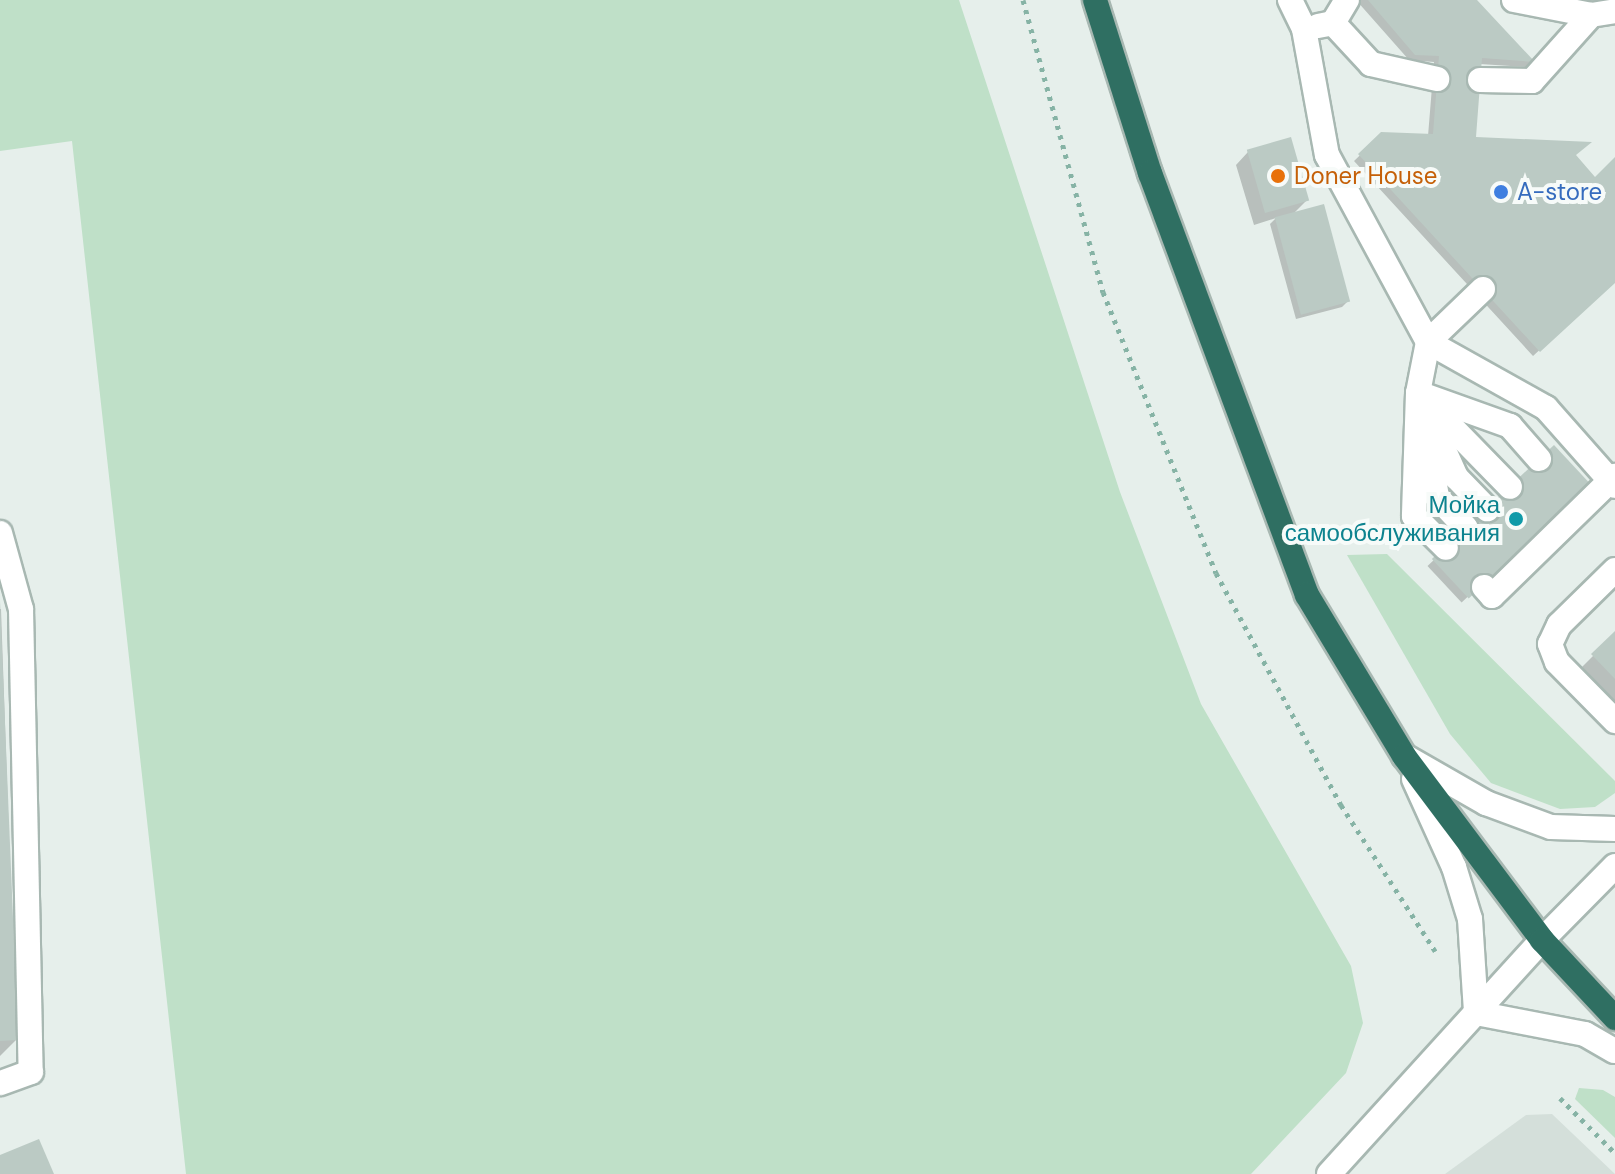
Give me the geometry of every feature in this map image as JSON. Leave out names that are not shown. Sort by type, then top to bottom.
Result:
[{"type":"highway","points":[[1095,0],[1150,173],[1307,595],[1404,756],[1542,940],[1615,1018]]},
{"type":"street","points":[[1290,0],[1304,29],[1327,155],[1428,342],[1546,408],[1613,481],[1580,504],[1506,575],[1492,596],[1484,587]]},
{"type":"street","points":[[1304,29],[1333,23],[1347,0]]},
{"type":"street","points":[[1514,0],[1603,13]]},
{"type":"street","points":[[1480,80],[1532,81],[1603,13]]},
{"type":"street","points":[[1333,23],[1371,64],[1437,79]]},
{"type":"street","points":[[1446,548],[1414,516],[1418,393],[1428,342],[1483,289]]},
{"type":"street","points":[[1418,393],[1510,426],[1539,459]]},
{"type":"street","points":[[1418,393],[1510,487]]},
{"type":"street","points":[[1418,393],[1456,477],[1487,509]]},
{"type":"street","points":[[1418,393],[1437,497],[1466,528]]},
{"type":"street","points":[[0,533],[21,609],[31,1072],[0,1083]]},
{"type":"street","points":[[1615,570],[1559,625],[1550,644],[1557,662],[1615,721]]},
{"type":"street","points":[[1404,756],[1486,803],[1551,827],[1615,829]]},
{"type":"street","points":[[1404,756],[1454,867],[1470,919],[1476,1013]]},
{"type":"street","points":[[1329,1174],[1542,940],[1615,866]]},
{"type":"street","points":[[1476,1013],[1585,1034],[1615,1051]]},
{"type":"path","points":[[1023,0],[1103,292],[1216,573],[1341,805],[1443,964]]},
{"type":"path","points":[[1560,1098],[1615,1153]]},
{"type":"shaded area","points":[[1552,1114],[1615,1174],[1445,1174],[1526,1115]]},
{"type":"green space","points":[[0,0],[959,0],[1120,492],[1201,704],[1351,966],[1363,1023],[1346,1073],[1251,1174],[186,1174],[72,141],[0,151]]},
{"type":"green space","points":[[1387,554],[1615,781],[1615,793],[1595,807],[1560,809],[1491,783],[1450,734],[1347,555]]},
{"type":"green space","points":[[1579,1088],[1603,1090],[1615,1097],[1615,1138],[1575,1099]]},
{"type":"building","points":[[1368,0],[1477,0],[1535,62],[1482,58],[1476,137],[1592,142],[1576,155],[1595,177],[1615,157],[1615,283],[1540,352],[1358,154],[1381,132],[1433,134],[1439,56],[1415,55]]},
{"type":"building","name":"Doner House","points":[[1291,137],[1309,200],[1265,213],[1247,150]]},
{"type":"building","points":[[1324,204],[1350,302],[1301,315],[1275,217]]},
{"type":"building","name":"Мойка самообслуживания","points":[[1554,445],[1591,484],[1469,598],[1432,559]]},
{"type":"building","points":[[0,601],[18,1040],[0,1041]]},
{"type":"building","points":[[1615,631],[1615,679],[1591,654]]},
{"type":"building","points":[[39,1139],[54,1174],[0,1174],[0,1155]]},
{"type":"place","name":"Doner House","points":[[1278,176]]},
{"type":"place","name":"A-store","points":[[1501,192]]},
{"type":"place","name":"Мойка самообслуживания","points":[[1516,519]]}]
